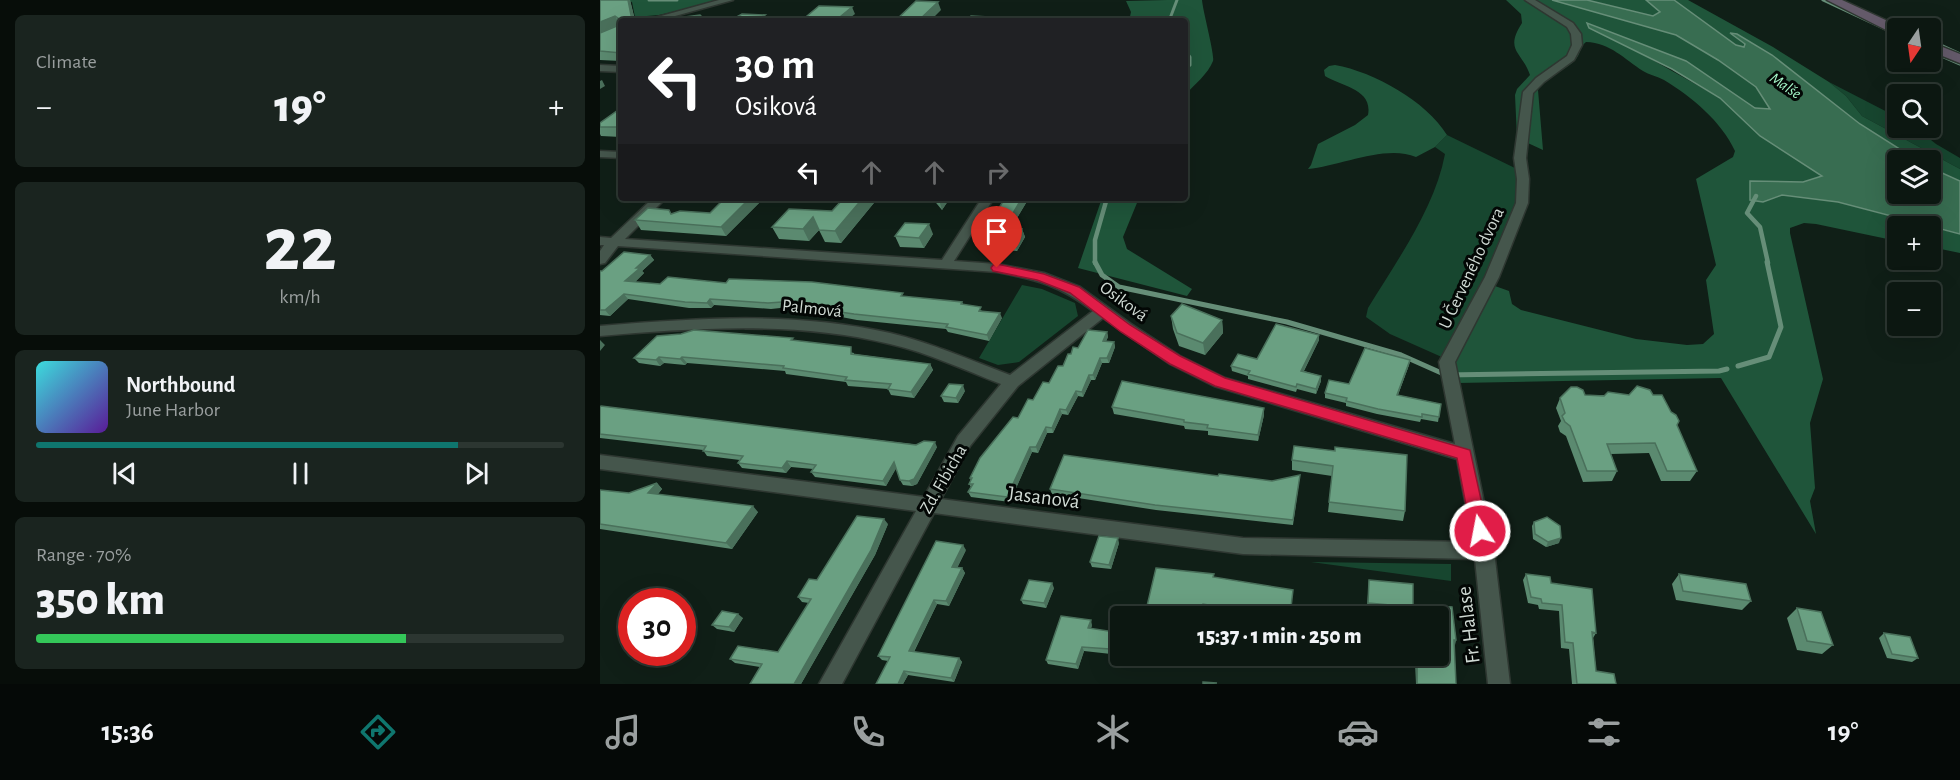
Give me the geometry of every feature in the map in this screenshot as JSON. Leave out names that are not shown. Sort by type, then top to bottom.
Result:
[{"type":"street","points":[[659,18],[729,0]]},
{"type":"street","name":"U Červeného dvora","points":[[1464,454],[1447,362],[1492,277],[1522,203],[1521,154],[1528,92],[1540,80],[1571,58],[1577,45],[1576,34],[1570,25],[1529,0]]},
{"type":"street","points":[[1833,0],[1887,26]]},
{"type":"street","points":[[1941,51],[1960,59]]},
{"type":"street","points":[[600,68],[618,69]]},
{"type":"street","points":[[600,154],[618,155]]},
{"type":"street","points":[[600,260],[614,242],[657,201]]},
{"type":"street","points":[[945,265],[986,201]]},
{"type":"street","name":"Osiková","points":[[600,241],[997,268],[1040,276],[1075,290],[1175,360],[1220,382],[1464,454]]},
{"type":"street","name":"Zd. Fibicha","points":[[830,684],[964,441],[1012,382],[1103,311]]},
{"type":"street","name":"Palmová","points":[[600,332],[686,323],[782,324],[847,331],[930,350],[1012,382]]},
{"type":"street","name":"Fr. Halase","points":[[1464,454],[1484,551],[1499,684]]},
{"type":"street","name":"Jasanová","points":[[600,462],[1243,546],[1484,551]]},
{"type":"shaded area","points":[[624,0],[724,0],[659,15],[635,17],[632,2]]},
{"type":"shaded area","points":[[1202,0],[1213,61],[1204,75],[1188,92],[1188,18],[1130,18],[1131,12],[1126,1]]},
{"type":"shaded area","points":[[1506,0],[1552,0],[1676,35],[1718,60],[1756,87],[1770,109],[1755,108],[1686,61],[1587,23],[1720,98],[1760,136],[1822,176],[1803,182],[1750,181],[1763,202],[1782,195],[1838,202],[1890,216],[1887,216],[1887,239],[1816,224],[1804,223],[1790,228],[1823,379],[1810,423],[1815,488],[1810,501],[1816,534],[1721,378],[1457,383],[1453,366],[1495,286],[1509,291],[1512,304],[1521,310],[1636,339],[1687,345],[1703,344],[1714,334],[1706,280],[1716,265],[1696,179],[1733,157],[1735,151],[1729,140],[1705,111],[1675,87],[1643,71],[1610,48],[1586,42],[1572,63],[1546,80],[1538,90],[1543,150],[1517,138],[1515,95],[1517,89],[1530,75],[1515,45],[1517,32],[1522,23],[1521,14]]},
{"type":"shaded area","points":[[1587,0],[1646,0],[1660,12],[1653,16]]},
{"type":"shaded area","points":[[1674,0],[1688,0],[1773,47],[1829,82],[1846,96],[1862,116],[1887,130],[1887,138],[1903,138],[1925,150],[1901,150],[1860,124],[1772,55],[1737,34],[1732,34],[1745,44],[1744,48],[1736,45]]},
{"type":"shaded area","points":[[1335,65],[1366,74],[1398,90],[1426,111],[1447,135],[1435,147],[1416,157],[1391,153],[1377,154],[1308,169],[1318,144],[1355,125],[1368,115],[1366,99],[1361,94],[1325,76],[1324,70]]},
{"type":"shaded area","points":[[1829,82],[1887,112],[1887,130],[1862,116],[1846,96]]},
{"type":"shaded area","points":[[1447,135],[1519,170],[1517,199],[1502,243],[1444,358],[1390,334],[1366,317],[1368,308],[1413,234],[1433,194],[1445,154],[1435,147]]},
{"type":"shaded area","points":[[1903,138],[1928,138],[1960,158],[1960,169],[1941,159],[1941,150],[1925,150]]},
{"type":"shaded area","points":[[1941,159],[1960,169],[1960,181],[1941,172]]},
{"type":"shaded area","points":[[1101,201],[1138,201],[1123,237],[1127,249],[1192,289],[1187,296],[1078,268]]},
{"type":"shaded area","points":[[1941,230],[1960,234],[1960,253],[1941,249]]},
{"type":"shaded area","points":[[1022,285],[1042,289],[1075,303],[1078,316],[1019,362],[998,365],[979,358]]},
{"type":"shaded area","points":[[1311,562],[1451,564],[1451,581]]},
{"type":"water","name":"Malše","points":[[1552,0],[1587,0],[1653,16],[1660,12],[1646,0],[1674,0],[1736,45],[1744,47],[1745,44],[1730,33],[1737,34],[1772,55],[1860,124],[1901,150],[1887,150],[1887,204],[1941,204],[1941,172],[1960,181],[1960,234],[1941,229],[1941,216],[1891,216],[1838,202],[1782,195],[1763,202],[1750,200],[1750,181],[1803,182],[1822,176],[1760,136],[1720,98],[1672,69],[1589,28],[1587,23],[1686,61],[1755,108],[1770,109],[1756,87],[1718,60],[1676,35]]},
{"type":"building","points":[[600,0],[628,0],[632,18],[615,16],[600,22]]},
{"type":"building","points":[[916,1],[938,2],[921,18],[898,18]]},
{"type":"building","points":[[819,6],[852,7],[839,18],[805,18]]},
{"type":"building","points":[[742,14],[765,15],[760,18],[735,18]]},
{"type":"building","points":[[700,15],[718,18],[677,18]]},
{"type":"building","points":[[971,16],[988,17],[987,18],[969,18]]},
{"type":"building","points":[[618,18],[618,53],[600,51],[600,33],[617,26]]},
{"type":"building","points":[[618,110],[618,127],[600,127],[600,123]]},
{"type":"building","points":[[722,201],[747,201],[721,227],[635,220],[648,208],[669,210],[671,214],[680,211],[710,213]]},
{"type":"building","points":[[841,201],[860,201],[835,231],[819,230],[813,217],[803,229],[772,227],[789,209],[832,211]]},
{"type":"building","points":[[1003,201],[1020,201],[1004,228],[1022,229],[1015,243],[982,240],[986,233],[979,232],[991,212],[996,213]]},
{"type":"building","points":[[905,223],[929,224],[919,238],[895,236]]},
{"type":"building","points":[[624,252],[650,255],[636,268],[640,268],[625,281],[660,284],[668,277],[726,283],[729,279],[812,282],[903,293],[901,296],[962,302],[961,304],[981,307],[979,311],[1000,313],[987,335],[946,327],[948,324],[833,311],[836,308],[796,301],[768,303],[710,299],[707,303],[624,294],[605,310],[600,310],[600,271]]},
{"type":"building","points":[[1182,304],[1222,320],[1203,343],[1177,333],[1171,316]]},
{"type":"building","points":[[1276,324],[1319,335],[1301,371],[1321,376],[1316,389],[1297,384],[1296,387],[1248,374],[1250,371],[1231,366],[1238,354],[1257,359]]},
{"type":"building","points":[[694,330],[793,338],[791,340],[851,347],[851,354],[930,364],[911,392],[888,389],[891,384],[845,380],[847,377],[783,368],[784,366],[682,357],[680,359],[659,357],[656,360],[634,358],[657,336],[681,334]]},
{"type":"building","points":[[1088,330],[1107,332],[1103,341],[1114,342],[1107,358],[1100,358],[1082,392],[1076,391],[1066,410],[1060,409],[1052,428],[1046,427],[1036,447],[1030,447],[1007,497],[968,492],[973,484],[969,484],[972,478],[970,478],[980,458],[1013,417],[1018,418],[1028,399],[1033,400],[1043,382],[1049,383],[1058,366],[1063,366],[1073,347],[1078,348]]},
{"type":"building","points":[[1365,348],[1410,360],[1397,395],[1441,404],[1439,417],[1422,414],[1422,417],[1378,409],[1325,393],[1329,380],[1349,384]]},
{"type":"building","points":[[1122,381],[1264,408],[1258,435],[1207,428],[1208,425],[1112,407]]},
{"type":"building","points":[[949,384],[963,385],[956,398],[941,396]]},
{"type":"building","points":[[1637,386],[1650,390],[1653,395],[1662,395],[1679,421],[1677,425],[1697,471],[1667,471],[1655,443],[1607,444],[1617,471],[1587,471],[1570,426],[1562,416],[1565,413],[1560,398],[1571,387],[1583,390],[1585,395],[1604,396],[1608,392],[1629,395]]},
{"type":"building","points":[[601,406],[916,445],[924,441],[935,442],[914,479],[900,480],[894,462],[883,481],[811,472],[816,465],[787,461],[782,468],[738,463],[743,456],[703,451],[706,446],[600,434]]},
{"type":"building","points":[[1294,446],[1335,451],[1335,447],[1407,455],[1405,511],[1329,502],[1333,466],[1292,460]]},
{"type":"building","points":[[1064,455],[1272,481],[1300,475],[1293,520],[1155,505],[1050,489]]},
{"type":"building","points":[[657,483],[648,493],[753,506],[726,543],[600,524],[600,490],[629,493]]},
{"type":"building","points":[[857,516],[884,519],[871,550],[794,684],[750,684],[762,664],[730,659],[738,646],[778,652],[811,599],[798,597],[809,579],[817,580]]},
{"type":"building","points":[[1547,517],[1560,526],[1561,538],[1548,542],[1535,534],[1534,522]]},
{"type":"building","points":[[1099,536],[1118,538],[1109,565],[1090,562]]},
{"type":"building","points":[[936,541],[963,545],[952,567],[962,568],[946,601],[934,600],[909,651],[959,658],[951,678],[904,671],[898,684],[876,684],[890,657],[878,656]]},
{"type":"building","points":[[1156,568],[1214,574],[1213,577],[1293,590],[1291,606],[1203,604],[1202,606],[1147,606]]},
{"type":"building","points":[[1526,574],[1550,577],[1551,583],[1592,589],[1596,633],[1592,632],[1596,671],[1614,674],[1616,684],[1577,684],[1573,643],[1565,642],[1562,605],[1542,603],[1541,599],[1531,597]]},
{"type":"building","points":[[1679,574],[1746,584],[1751,601],[1683,591]]},
{"type":"building","points":[[1029,580],[1052,583],[1044,603],[1021,600]]},
{"type":"building","points":[[1369,580],[1413,584],[1413,606],[1368,603]]},
{"type":"building","points":[[1449,607],[1452,607],[1456,640],[1454,640],[1456,684],[1417,684],[1417,666],[1449,666]]},
{"type":"building","points":[[1797,608],[1821,612],[1833,645],[1807,641]]},
{"type":"building","points":[[722,611],[738,614],[729,627],[712,625]]},
{"type":"building","points":[[1061,616],[1091,620],[1088,628],[1110,631],[1110,649],[1082,647],[1076,664],[1046,660]]},
{"type":"building","points":[[1884,633],[1910,637],[1918,658],[1892,654]]},
{"type":"waterway","points":[[649,0],[677,0]]},
{"type":"waterway","points":[[1170,18],[1177,0]]},
{"type":"waterway","points":[[1823,0],[1887,30]]},
{"type":"waterway","points":[[1941,45],[1960,54]]},
{"type":"waterway","points":[[1188,54],[1190,57],[1188,67]]},
{"type":"waterway","points":[[1941,56],[1960,64]]},
{"type":"waterway","points":[[1756,196],[1747,213],[1760,227],[1768,263]]},
{"type":"waterway","points":[[1095,262],[1095,240],[1106,201]]},
{"type":"waterway","points":[[1095,262],[1102,275],[1119,287],[1287,322],[1401,355],[1446,375],[1719,371],[1727,369]]},
{"type":"waterway","points":[[1738,366],[1769,357],[1781,327],[1767,262]]},
{"type":"route","points":[[997,268],[1040,276],[1075,290],[1126,328],[1175,360],[1220,382],[1464,454],[1480,531]]}]
